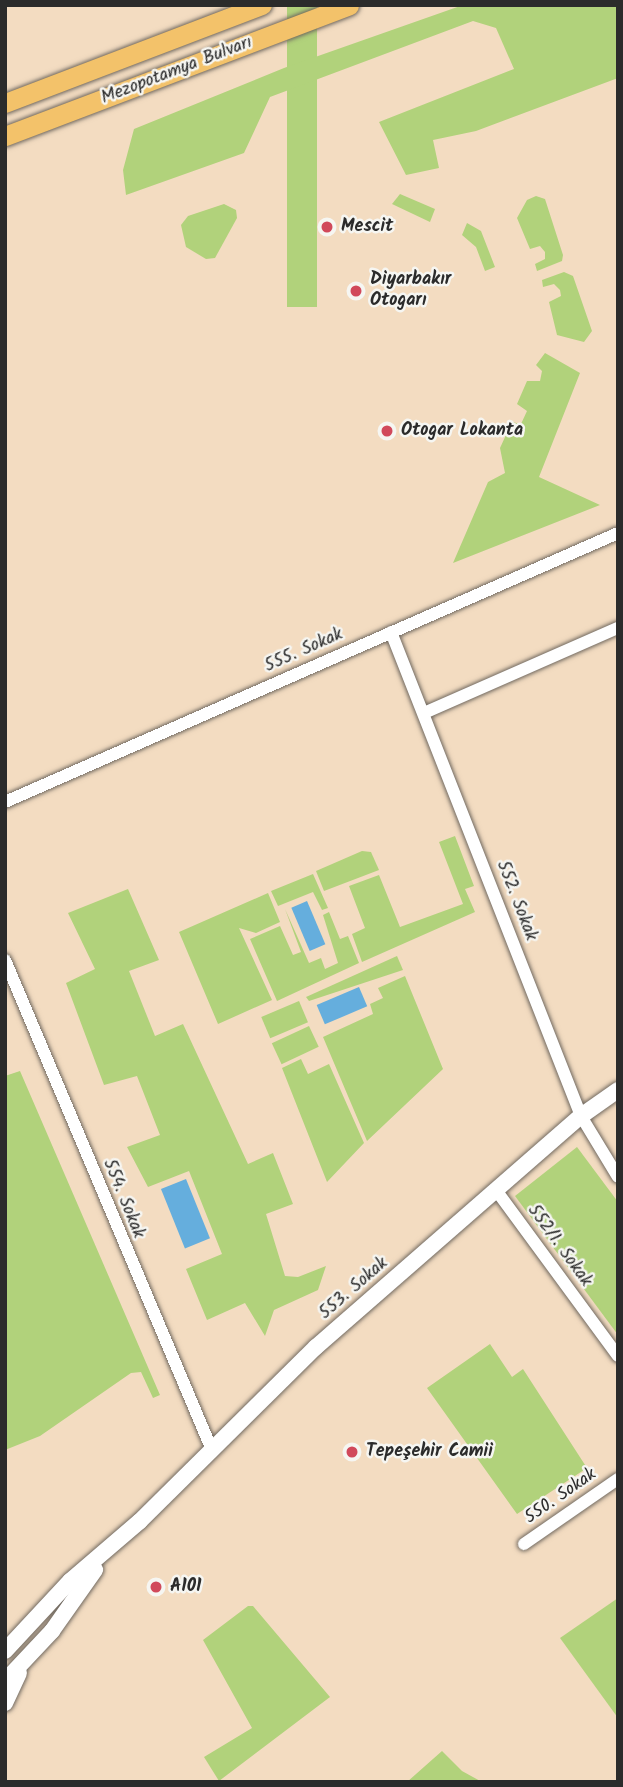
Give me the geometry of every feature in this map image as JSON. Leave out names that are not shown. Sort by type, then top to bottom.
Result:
[{"type":"main road","name":"Mezopotamya Bulvarı","points":[[5,103],[262,5]]},
{"type":"main road","name":"Mezopotamya Bulvarı","points":[[5,136],[349,5]]},
{"type":"street","name":"555. Sokak","points":[[5,802],[618,533]]},
{"type":"street","points":[[424,713],[618,628]]},
{"type":"street","name":"552. Sokak","points":[[391,632],[581,1116],[595,1146],[618,1177]]},
{"type":"street","name":"554. Sokak","points":[[5,960],[212,1450]]},
{"type":"street","name":"553. Sokak","points":[[128,1531],[316,1347],[581,1116],[618,1090]]},
{"type":"street","name":"552/1. Sokak","points":[[496,1190],[618,1356]]},
{"type":"street","name":"550. Sokak","points":[[524,1544],[618,1479]]},
{"type":"street","points":[[8,1646],[69,1581],[128,1531]]},
{"type":"street","points":[[5,1703],[21,1668],[74,1594],[128,1531]]},
{"type":"street","points":[[5,1681],[21,1668]]},
{"type":"green space","points":[[287,5],[317,5],[317,307],[287,307]]},
{"type":"green space","points":[[463,5],[618,5],[618,78],[476,131],[433,140],[439,168],[406,175],[379,122],[514,69],[496,28],[473,21],[270,97],[244,153],[126,195],[123,170],[134,129],[284,68]]},
{"type":"green space","points":[[400,194],[435,209],[430,222],[392,204]]},
{"type":"green space","points":[[536,196],[545,199],[563,255],[562,261],[537,271],[535,264],[545,259],[545,252],[540,246],[530,249],[517,218],[527,200]]},
{"type":"green space","points":[[224,204],[236,210],[237,218],[215,258],[206,259],[186,247],[181,225],[188,216]]},
{"type":"green space","points":[[467,223],[481,231],[495,267],[485,271],[476,247],[462,235]]},
{"type":"green space","points":[[564,272],[573,276],[592,331],[584,342],[557,335],[549,302],[561,296],[560,290],[554,284],[543,287],[542,280]]},
{"type":"green space","points":[[545,353],[580,373],[539,477],[600,505],[453,563],[488,482],[505,473],[500,448],[512,422],[521,424],[527,411],[517,404],[527,381],[540,381],[542,371],[536,365]]},
{"type":"green space","points":[[455,836],[474,886],[465,889],[475,912],[362,962],[352,934],[365,928],[349,886],[379,875],[400,927],[463,904],[439,842]]},
{"type":"green space","points":[[362,851],[371,852],[379,870],[324,891],[316,871]]},
{"type":"green space","points":[[313,874],[328,908],[322,910],[313,892],[278,906],[271,891]]},
{"type":"green space","points":[[128,889],[159,960],[129,971],[155,1036],[183,1024],[248,1164],[273,1153],[293,1204],[266,1214],[285,1276],[298,1277],[326,1266],[318,1290],[274,1310],[265,1336],[245,1303],[207,1320],[186,1269],[222,1254],[189,1171],[148,1187],[127,1147],[160,1135],[137,1076],[104,1085],[66,983],[95,969],[68,913]]},
{"type":"green space","points":[[268,893],[280,922],[256,933],[239,928],[272,1000],[218,1024],[179,932]]},
{"type":"green space","points":[[285,909],[309,963],[321,958],[325,969],[338,963],[323,915],[329,912],[340,939],[348,936],[359,963],[277,1001],[250,939],[280,926],[293,955],[301,952]]},
{"type":"green space","points":[[397,956],[403,970],[309,1001],[306,997]]},
{"type":"green space","points":[[405,976],[443,1069],[367,1141],[323,1037],[373,1014],[370,1004],[383,998],[378,988]]},
{"type":"green space","points":[[299,1001],[308,1022],[270,1038],[261,1017]]},
{"type":"green space","points":[[309,1026],[319,1047],[282,1064],[272,1043]]},
{"type":"green space","points":[[301,1059],[308,1074],[329,1064],[364,1143],[327,1182],[282,1068]]},
{"type":"green space","points":[[20,1071],[160,1395],[153,1398],[141,1372],[131,1373],[40,1436],[5,1450],[5,1076]]},
{"type":"green space","points":[[577,1147],[618,1202],[618,1335],[515,1196]]},
{"type":"green space","points":[[490,1344],[512,1377],[523,1369],[587,1468],[517,1514],[427,1388]]},
{"type":"green space","points":[[618,1598],[618,1718],[560,1638]]},
{"type":"green space","points":[[248,1606],[253,1606],[330,1697],[219,1781],[204,1757],[252,1728],[203,1640]]},
{"type":"green space","points":[[442,1751],[462,1771],[482,1782],[407,1782]]},
{"type":"water","points":[[307,901],[325,944],[310,951],[291,908]]},
{"type":"water","points":[[359,987],[367,1006],[325,1024],[317,1005]]},
{"type":"water","points":[[186,1179],[210,1238],[185,1248],[161,1189]]},
{"type":"place","name":"Mescit","points":[[327,227]]},
{"type":"place","name":"Diyarbakır Otogarı","points":[[356,291]]},
{"type":"place","name":"Otogar Lokanta","points":[[387,431]]},
{"type":"place","name":"Tepeşehir Camii","points":[[352,1452]]},
{"type":"place","name":"A101","points":[[156,1587]]}]
